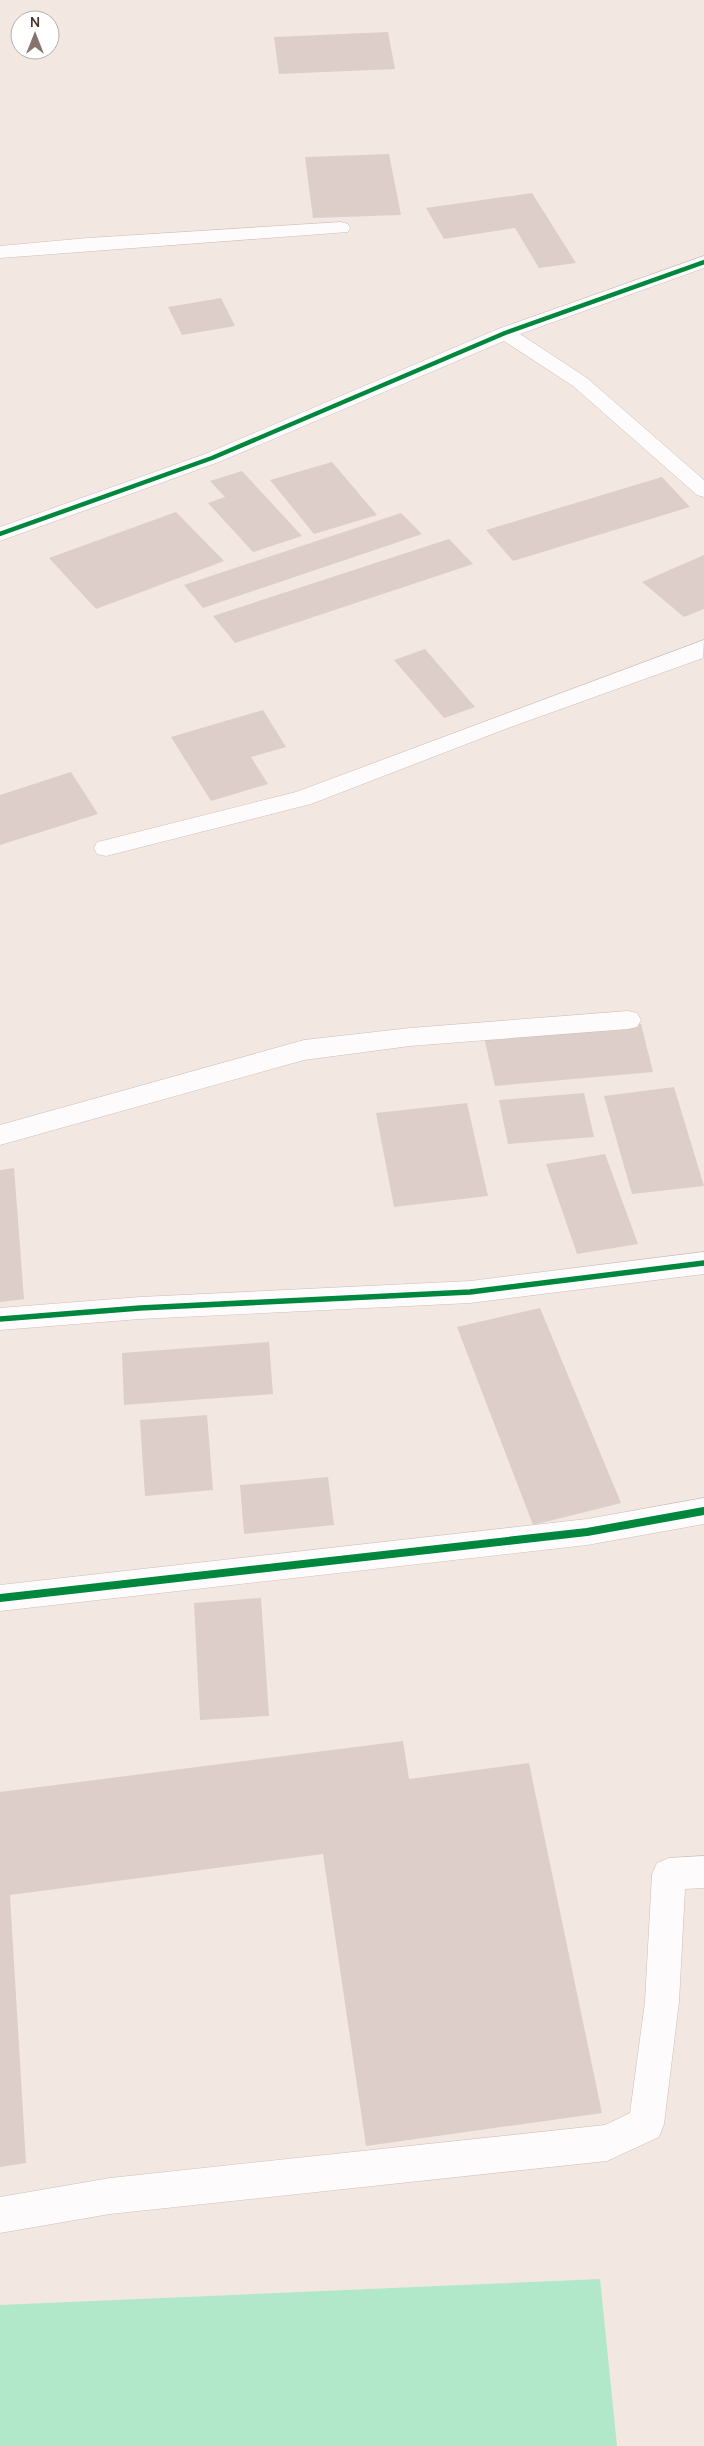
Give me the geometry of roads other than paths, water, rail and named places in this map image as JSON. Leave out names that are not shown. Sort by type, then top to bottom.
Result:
[{"type":"street","points":[[0,252],[88,244],[341,228]]},
{"type":"street","points":[[0,534],[212,458],[505,333],[704,262]]},
{"type":"street","points":[[505,333],[580,382],[704,491]]},
{"type":"street","points":[[106,848],[303,798],[500,723],[695,653],[704,647]]},
{"type":"street","points":[[0,1135],[304,1050],[410,1037],[628,1020]]},
{"type":"street","points":[[0,1320],[140,1308],[470,1292],[704,1263]]},
{"type":"street","points":[[0,1598],[587,1532],[704,1510]]},
{"type":"street","points":[[0,2215],[110,2196],[607,2143],[646,2124],[662,2002],[669,1874],[704,1872]]}]
